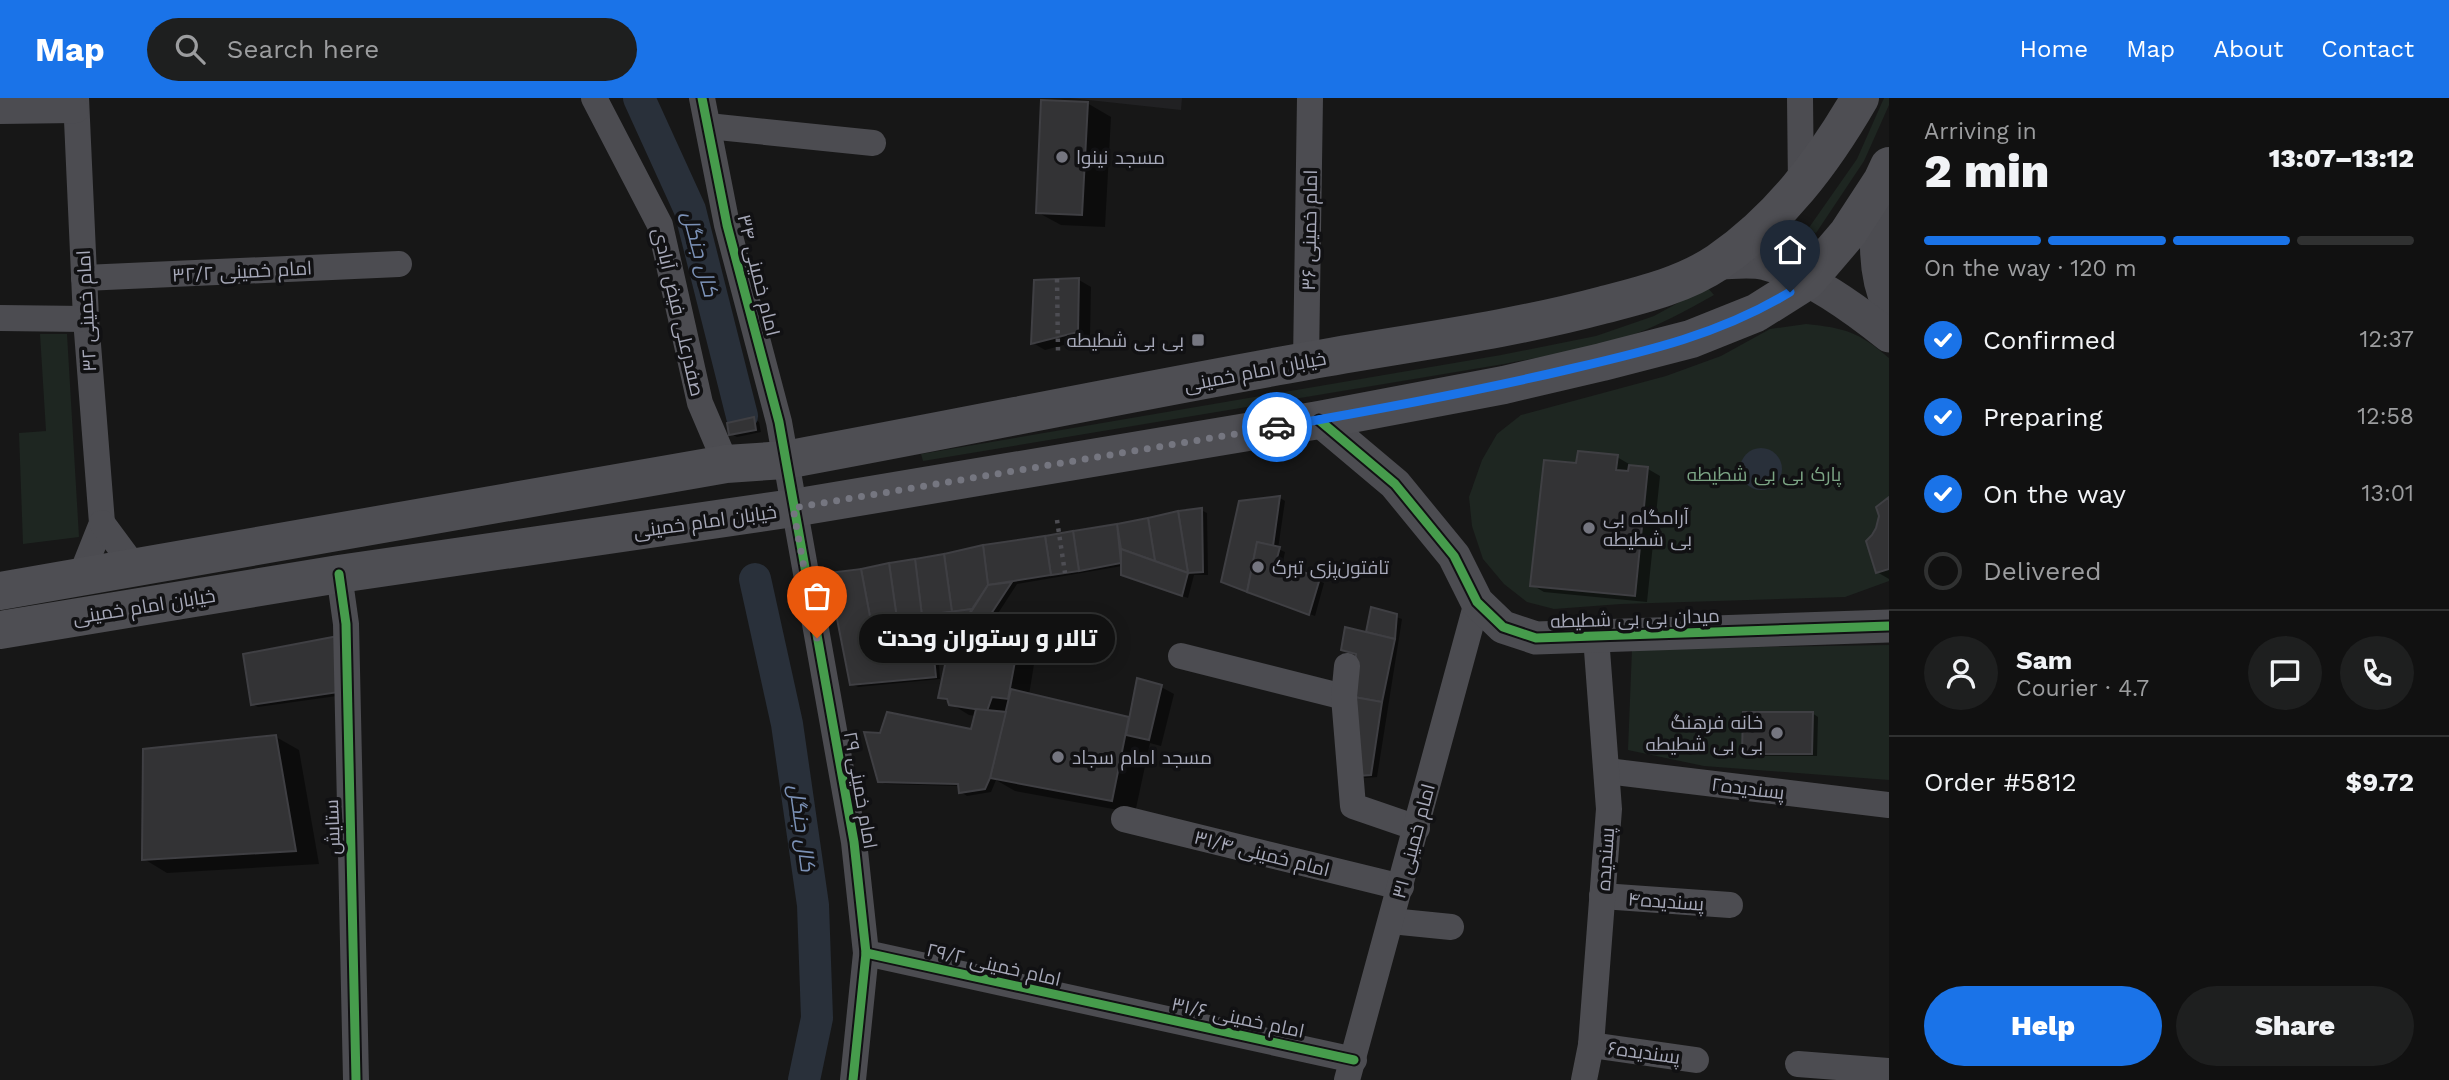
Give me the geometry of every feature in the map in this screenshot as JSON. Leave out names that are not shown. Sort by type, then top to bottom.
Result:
[{"type":"main road","name":"خیابان امام خمینی","points":[[0,591],[726,464],[785,460],[1306,361],[1557,317],[1660,290],[1717,263],[1762,226],[1801,187],[1833,145],[1860,98]]},
{"type":"main road","name":"خیابان امام خمینی","points":[[0,630],[339,574],[793,508],[1319,420],[1504,385],[1691,338],[1756,313],[1807,281],[1848,233],[1886,173]]},
{"type":"street","name":"صفدرعلی فیض آبادی","points":[[594,98],[660,225],[700,403],[726,464]]},
{"type":"street","name":"امام خمینی ۳۴","points":[[702,98],[727,225],[779,422],[793,508]]},
{"type":"street","name":"امام خمینی ۳۶","points":[[1306,361],[1310,98]]},
{"type":"street","points":[[1800,98],[1801,187]]},
{"type":"street","points":[[0,111],[76,104]]},
{"type":"street","name":"امام خمینی ۳۲","points":[[76,104],[86,319],[102,523]]},
{"type":"street","points":[[708,126],[873,142]]},
{"type":"street","points":[[1886,173],[1875,241],[1883,295],[1889,307]]},
{"type":"street","points":[[1717,263],[1765,263],[1807,281],[1853,307],[1889,336]]},
{"type":"street","name":"امام خمینی ۳۲/۲","points":[[84,278],[399,264]]},
{"type":"street","points":[[0,318],[86,319]]},
{"type":"street","name":"میدان بی بی شطیطه","points":[[1319,420],[1395,484],[1454,556],[1478,602],[1503,627],[1536,638],[1886,624]]},
{"type":"street","name":"امام خمینی ۲۹","points":[[793,508],[854,842],[866,953],[853,1080]]},
{"type":"street","points":[[102,523],[136,569]]},
{"type":"street","points":[[80,578],[102,523]]},
{"type":"street","name":"ستایش","points":[[339,574],[346,624],[356,1080]]},
{"type":"street","name":"امام خمینی ۳۱","points":[[1351,1070],[1478,602]]},
{"type":"street","name":"پسندیده","points":[[1584,1080],[1591,1045],[1609,809],[1596,637]]},
{"type":"street","points":[[1181,656],[1344,697]]},
{"type":"street","points":[[1347,666],[1344,697],[1353,806],[1417,828]]},
{"type":"street","name":"پسندیده۲","points":[[1607,771],[1889,804]]},
{"type":"street","name":"امام خمینی ۳۱/۴","points":[[1124,819],[1401,887]]},
{"type":"street","name":"پسندیده۴","points":[[1602,896],[1730,905]]},
{"type":"street","points":[[1391,921],[1451,927]]},
{"type":"street","name":"امام خمینی ۲۹/۲","points":[[866,953],[1114,1007]]},
{"type":"street","name":"امام خمینی ۳۱/۶","points":[[1114,1007],[1351,1070]]},
{"type":"street","name":"پسندیده۶","points":[[1591,1045],[1696,1060]]},
{"type":"street","points":[[1798,1064],[1889,1071]]},
{"type":"path","points":[[1057,279],[1058,351]]},
{"type":"path","points":[[1057,520],[1065,573]]},
{"type":"shaded area","points":[[1070,98],[1182,98],[1181,110]]},
{"type":"shaded area","points":[[1761,448],[1776,454],[1782,469],[1776,484],[1761,490],[1746,484],[1740,469],[1746,454]]},
{"type":"green space","points":[[1884,98],[1889,98],[1889,105],[1864,161],[1816,233],[1808,229],[1857,159]]},
{"type":"green space","points":[[1707,287],[1714,295],[1671,318],[1626,337],[1581,349],[923,461],[921,454],[1501,355],[1596,336],[1654,316]]},
{"type":"green space","name":"پارک بی بی شطیطه","points":[[1806,324],[1851,333],[1869,342],[1889,358],[1889,581],[1845,597],[1621,604],[1554,609],[1527,602],[1504,584],[1483,559],[1472,526],[1469,497],[1482,460],[1497,434],[1521,415],[1666,376],[1721,356],[1770,329]]},
{"type":"green space","points":[[40,334],[67,334],[79,537],[23,544],[19,433],[46,431]]},
{"type":"green space","points":[[1889,645],[1889,780],[1704,766],[1628,750],[1632,649]]},
{"type":"building","name":"مسجد نینوا","points":[[1041,100],[1088,102],[1082,215],[1036,213]]},
{"type":"building","points":[[1079,278],[1078,332],[1031,344],[1034,280]]},
{"type":"building","points":[[754,417],[756,430],[729,435],[727,423]]},
{"type":"building","name":"آرامگاه بی بی شطیطه","points":[[1578,451],[1618,455],[1616,470],[1628,471],[1629,465],[1648,467],[1635,596],[1530,586],[1544,460],[1576,463]]},
{"type":"building","points":[[1280,496],[1273,546],[1257,542],[1247,592],[1221,582],[1239,501]]},
{"type":"building","points":[[1889,497],[1889,569],[1876,573],[1866,541],[1876,528],[1879,516],[1876,507]]},
{"type":"building","points":[[1202,508],[1203,572],[1188,573],[1178,511]]},
{"type":"building","points":[[1178,511],[1188,573],[1155,561],[1148,518]]},
{"type":"building","points":[[1148,518],[1155,561],[1121,549],[1117,524]]},
{"type":"building","points":[[1117,524],[1121,563],[1079,571],[1073,531]]},
{"type":"building","points":[[1073,531],[1079,571],[1051,575],[1045,536]]},
{"type":"building","points":[[1045,536],[1051,575],[988,585],[983,545]]},
{"type":"building","points":[[1257,542],[1280,547],[1276,562],[1320,578],[1309,615],[1247,592]]},
{"type":"building","points":[[983,545],[988,585],[972,609],[952,612],[944,554]]},
{"type":"building","points":[[1121,549],[1188,573],[1182,596],[1121,575]]},
{"type":"building","points":[[944,554],[952,612],[922,616],[915,559]]},
{"type":"building","points":[[915,559],[922,616],[897,619],[889,563]]},
{"type":"building","points":[[889,563],[897,619],[871,622],[861,569]]},
{"type":"building","points":[[861,569],[871,622],[972,609],[961,628],[953,629],[954,644],[933,647],[936,677],[850,685],[828,573]]},
{"type":"building","points":[[1012,582],[979,632],[961,628],[988,585]]},
{"type":"building","points":[[1371,607],[1397,614],[1395,639],[1366,632]]},
{"type":"building","points":[[1345,627],[1395,639],[1382,702],[1354,697],[1356,654],[1341,650]]},
{"type":"building","points":[[961,628],[1004,638],[1007,631],[1017,634],[1019,640],[1008,699],[992,697],[987,711],[949,705],[947,699],[938,698],[946,660]]},
{"type":"building","points":[[338,636],[339,692],[251,705],[243,654]]},
{"type":"building","points":[[1137,678],[1162,685],[1149,740],[1126,735]]},
{"type":"building","name":"مسجد امام سجاد","points":[[1011,689],[1129,717],[1112,801],[990,778]]},
{"type":"building","points":[[1354,697],[1382,702],[1371,775],[1358,776]]},
{"type":"building","points":[[976,709],[1006,712],[985,789],[959,793],[958,784],[878,782],[864,732],[880,733],[887,712],[971,729]]},
{"type":"building","name":"خانه فرهنگ بی بی شطیطه","points":[[1743,712],[1813,712],[1812,754],[1742,754]]},
{"type":"building","points":[[276,735],[296,851],[142,860],[143,749]]},
{"type":"waterway","name":"کال جنگل","points":[[639,98],[690,210],[742,416]]},
{"type":"waterway","name":"کال جنگل","points":[[755,579],[787,724],[813,905],[817,1018],[804,1080]]},
{"type":"cycle path","points":[[702,98],[727,225],[779,422],[854,842],[866,953],[853,1080]]},
{"type":"cycle path","points":[[1319,420],[1395,484],[1454,556],[1477,602],[1503,627],[1536,638],[1889,626]]},
{"type":"cycle path","points":[[339,574],[346,624],[356,1080]]},
{"type":"cycle path","points":[[866,953],[1354,1060]]},
{"type":"way so far","points":[[817,638],[793,508],[1277,427]]},
{"type":"place","name":"مسجد نینوا","points":[[1062,157]]},
{"type":"place","name":"بی بی شطیطه","points":[[1198,340]]},
{"type":"place","name":"آرامگاه بی بی شطیطه","points":[[1589,528]]},
{"type":"place","name":"تافتون‌پزی تبرک","points":[[1258,567]]},
{"type":"place","name":"تالار و رستوران وحدت","points":[[817,638]]},
{"type":"place","name":"خانه فرهنگ بی بی شطیطه","points":[[1777,733]]},
{"type":"place","name":"مسجد امام سجاد","points":[[1058,757]]},
{"type":"route","points":[[1277,427],[1504,385],[1624,356],[1691,338],[1756,313],[1790,292]]}]
